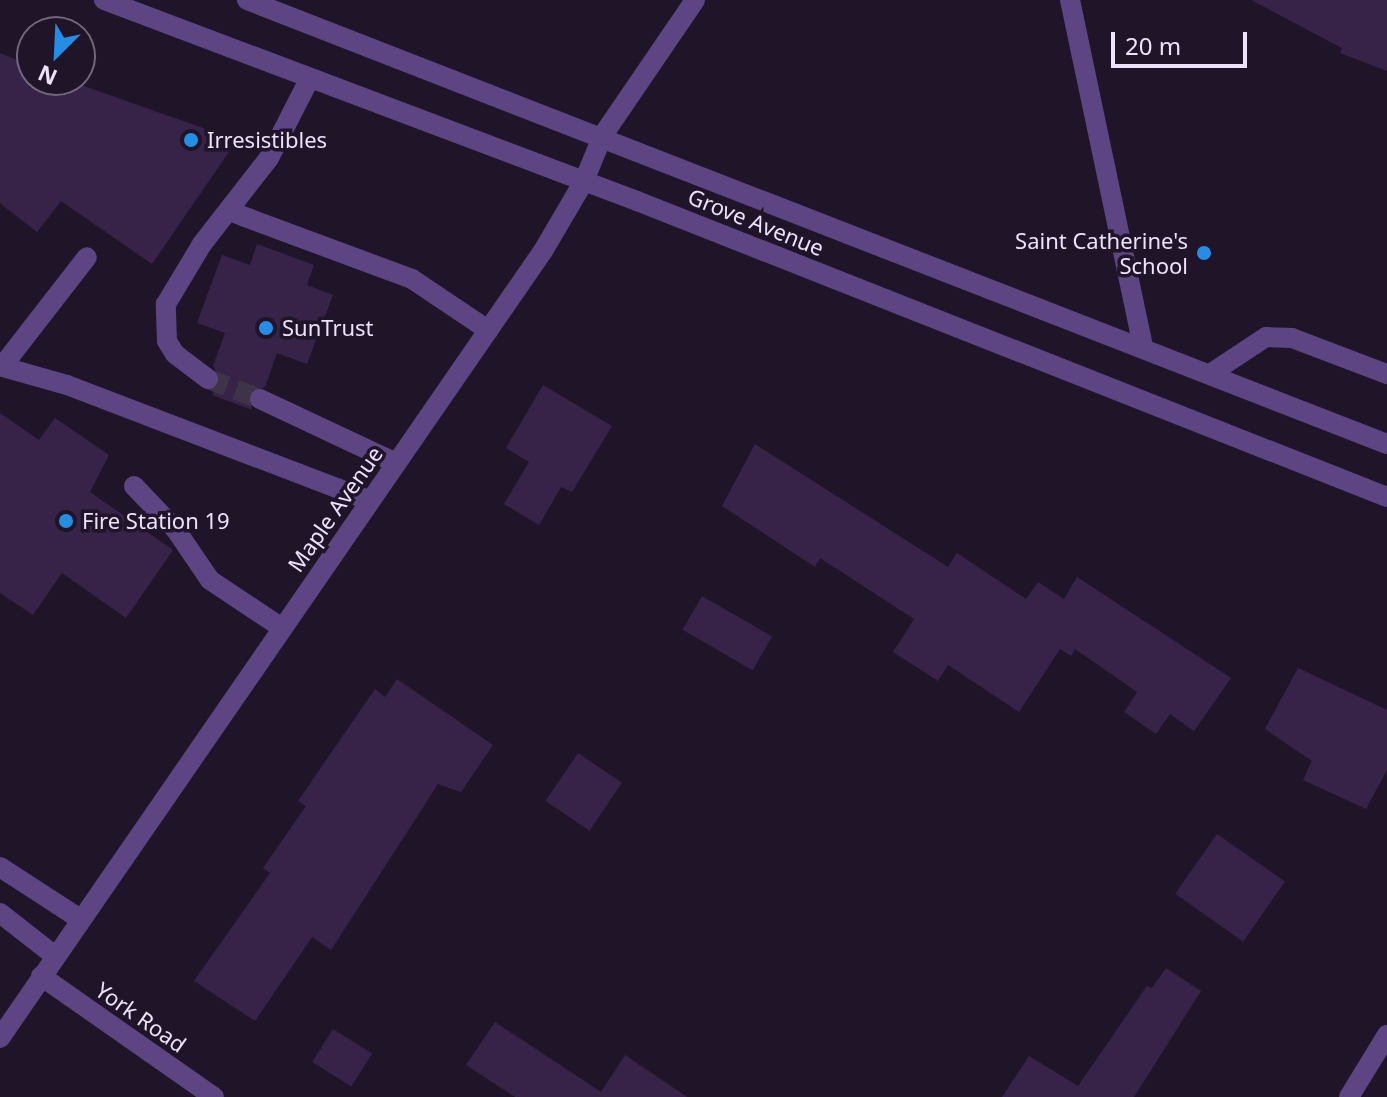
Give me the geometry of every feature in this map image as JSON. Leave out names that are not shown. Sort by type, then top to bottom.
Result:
[{"type":"street","name":"Grove Avenue","points":[[104,0],[584,181],[1387,497]]},
{"type":"street","name":"Grove Avenue","points":[[247,0],[603,135],[1387,444]]},
{"type":"street","name":"Maple Avenue","points":[[0,1038],[488,330],[584,181],[603,135],[695,0]]},
{"type":"street","points":[[1070,0],[1143,347]]},
{"type":"street","points":[[208,379],[175,354],[164,321],[179,279],[269,158],[310,78]]},
{"type":"street","points":[[229,211],[412,279],[488,330]]},
{"type":"street","points":[[87,257],[2,365],[370,501]]},
{"type":"street","points":[[1210,374],[1266,337],[1279,337],[1292,338],[1387,374]]},
{"type":"street","points":[[260,399],[396,463]]},
{"type":"street","points":[[134,486],[176,530],[210,580],[282,628]]},
{"type":"street","points":[[0,867],[80,919]]},
{"type":"street","points":[[0,913],[55,956]]},
{"type":"street","name":"York Road","points":[[41,976],[214,1097]]},
{"type":"street","points":[[1349,1097],[1387,1035]]},
{"type":"building","points":[[1251,0],[1387,0],[1387,71],[1340,53],[1342,48]]},
{"type":"building","points":[[0,53],[16,60],[16,96],[96,96],[96,90],[237,140],[152,264],[61,201],[37,232],[0,203]]},
{"type":"building","name":"SunTrust","points":[[257,244],[314,265],[307,285],[333,295],[307,364],[277,353],[265,387],[248,394],[252,410],[212,395],[221,381],[213,366],[225,333],[197,323],[222,255],[250,265]]},
{"type":"building","points":[[543,385],[612,426],[572,492],[561,487],[539,525],[504,504],[529,462],[506,448]]},
{"type":"building","name":"Fire Station 19","points":[[0,413],[39,440],[55,418],[109,455],[90,492],[173,550],[126,618],[62,573],[33,615],[0,593]]},
{"type":"building","points":[[755,444],[948,567],[957,553],[1026,599],[1038,582],[1064,599],[1077,577],[1231,678],[1194,731],[1170,714],[1156,734],[1124,712],[1137,692],[1075,649],[1071,656],[1060,649],[1019,712],[948,665],[938,681],[893,652],[914,619],[820,558],[815,567],[722,506]]},
{"type":"building","points":[[702,596],[772,636],[753,670],[682,630]]},
{"type":"building","points":[[1298,668],[1387,710],[1387,770],[1366,809],[1303,780],[1312,761],[1265,729]]},
{"type":"building","points":[[397,679],[493,745],[461,792],[438,784],[331,950],[312,937],[255,1021],[194,981],[270,873],[263,868],[306,806],[298,801],[375,689],[385,697]]},
{"type":"building","points":[[578,753],[622,783],[590,831],[546,801]]},
{"type":"building","points":[[1217,834],[1285,882],[1243,941],[1175,894]]},
{"type":"building","points":[[1166,968],[1201,991],[1134,1097],[1002,1097],[1029,1056],[1078,1086],[1147,986],[1152,988]]},
{"type":"building","points":[[495,1022],[601,1092],[625,1055],[687,1097],[515,1097],[466,1065]]},
{"type":"building","points":[[333,1029],[372,1053],[351,1086],[312,1062]]},
{"type":"tunnel","points":[[208,379],[260,399]]},
{"type":"place","name":"Irresistibles","points":[[191,140]]},
{"type":"place","name":"Saint Catherine's School","points":[[1204,253]]},
{"type":"place","name":"SunTrust","points":[[266,328]]},
{"type":"place","name":"Fire Station 19","points":[[66,521]]}]
